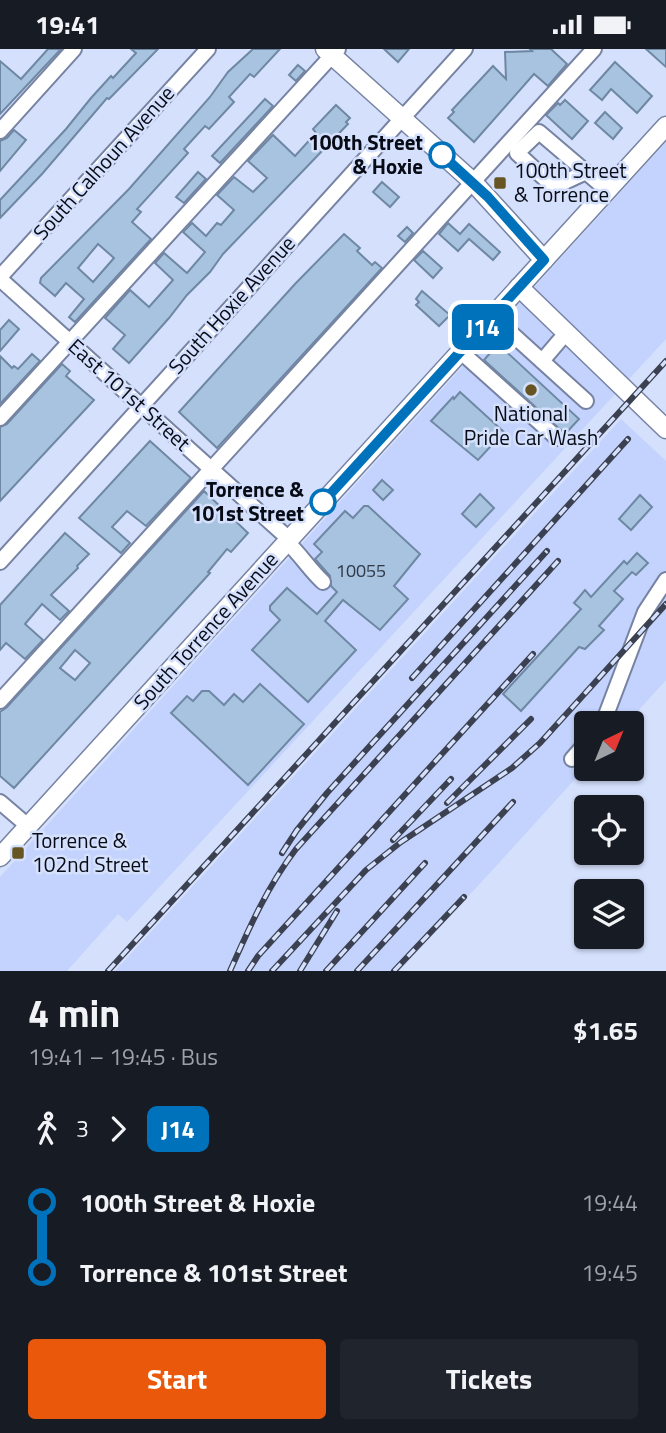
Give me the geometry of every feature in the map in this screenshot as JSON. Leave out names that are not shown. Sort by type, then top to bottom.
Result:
[{"type":"main road","points":[[331,51],[473,182],[544,260]]},
{"type":"main road","name":"South Torrence Avenue","points":[[0,857],[666,126]]},
{"type":"main road","points":[[519,287],[666,429]]},
{"type":"street","points":[[0,131],[74,49]]},
{"type":"street","name":"South Calhoun Avenue","points":[[0,278],[208,49]]},
{"type":"street","name":"South Hoxie Avenue","points":[[0,562],[465,49]]},
{"type":"street","points":[[0,701],[594,49]]},
{"type":"street","points":[[0,418],[331,51]]},
{"type":"street","points":[[586,173],[554,187],[517,153],[538,132],[607,190]]},
{"type":"street","name":"East 101st Street","points":[[0,278],[288,540],[304,559],[308,569],[323,582]]},
{"type":"street","points":[[542,361],[566,333]]},
{"type":"street","points":[[512,334],[586,401]]},
{"type":"street","points":[[460,351],[558,438]]},
{"type":"street","points":[[608,711],[645,612],[666,580]]},
{"type":"street","points":[[0,802],[28,827]]},
{"type":"shaded area","points":[[666,142],[666,339],[127,922],[118,914],[67,971],[0,971],[0,877]]},
{"type":"shaded area","points":[[621,419],[666,461],[666,680],[638,711],[574,711],[574,780],[399,971],[115,971]]},
{"type":"building","points":[[48,49],[61,49],[0,114],[0,61],[21,79]]},
{"type":"building","points":[[131,49],[158,49],[109,99],[107,98],[0,218],[0,200],[111,76],[113,78],[136,53]]},
{"type":"building","points":[[253,49],[280,49],[254,77],[250,74],[229,97],[234,102],[209,129],[205,126],[184,149],[188,153],[137,209],[141,212],[132,222],[151,239],[75,322],[69,317],[84,299],[66,283],[55,296],[40,283],[41,278],[129,189],[210,97],[228,72]],"holes":[[[98,244],[114,258],[93,282],[78,268]]]},
{"type":"building","points":[[384,49],[409,49],[398,62]]},
{"type":"building","points":[[530,49],[551,49],[567,64],[548,86],[534,74],[474,142],[448,118],[454,112],[452,110],[493,66],[506,79],[505,52],[532,51]]},
{"type":"building","points":[[646,49],[666,49],[666,67]]},
{"type":"building","points":[[615,62],[652,96],[637,113],[611,89],[602,100],[590,90]]},
{"type":"building","points":[[298,65],[305,71],[296,81],[289,75]]},
{"type":"building","points":[[265,99],[273,106],[220,163],[212,156]]},
{"type":"building","points":[[565,100],[588,121],[572,139],[546,115]]},
{"type":"building","points":[[336,105],[350,118],[346,122],[348,124],[223,254],[129,363],[113,349],[125,335],[105,318],[130,290],[149,307],[173,280],[155,263],[164,253],[187,273],[205,252],[183,232],[192,223],[206,236],[217,223],[221,225],[234,210],[217,195],[234,177],[253,192],[267,178],[248,161],[273,135],[295,156],[316,133],[313,129]]},
{"type":"building","points":[[605,112],[622,128],[613,139],[595,123]]},
{"type":"building","points":[[14,130],[26,140],[0,171],[0,141]]},
{"type":"building","points":[[198,172],[206,179],[184,203],[176,197]]},
{"type":"building","points":[[382,182],[399,197],[390,207],[373,192]]},
{"type":"building","points":[[448,223],[460,234],[469,224],[500,252],[493,260],[469,239],[458,251],[439,234]]},
{"type":"building","points":[[407,227],[413,233],[405,242],[398,236]]},
{"type":"building","points":[[344,234],[360,248],[357,251],[372,265],[375,262],[382,268],[217,448],[179,412]]},
{"type":"building","points":[[423,251],[442,268],[433,278],[414,260]]},
{"type":"building","points":[[422,291],[450,315],[439,326],[416,305],[419,302],[416,299]]},
{"type":"building","points":[[9,320],[19,329],[0,351],[0,330]]},
{"type":"building","name":"National Pride Car Wash","points":[[498,344],[579,419],[565,434],[484,360]]},
{"type":"building","points":[[32,354],[40,361],[0,404],[0,356],[12,368],[14,366],[18,369]]},
{"type":"building","points":[[62,364],[70,371],[66,376],[94,400],[0,501],[0,427],[7,424]]},
{"type":"building","points":[[460,392],[504,432],[478,460],[431,421]]},
{"type":"building","points":[[150,441],[191,478],[146,526],[127,511],[112,527],[130,543],[121,553],[79,518]]},
{"type":"building","points":[[382,480],[393,490],[383,500],[373,490]]},
{"type":"building","points":[[204,491],[248,533],[231,552],[227,549],[208,572],[210,573],[14,788],[0,776],[0,712]],"holes":[[[75,650],[90,663],[75,680],[60,668]]]},
{"type":"building","points":[[480,494],[494,508],[476,527],[462,514]]},
{"type":"building","points":[[640,495],[652,507],[631,530],[619,519]]},
{"type":"building","points":[[364,506],[368,506],[420,554],[394,586],[408,599],[380,630],[343,600],[325,621],[356,650],[308,702],[252,650],[280,620],[270,610],[270,606],[287,588],[317,614],[337,592],[331,586],[330,576],[315,559],[322,552],[314,544],[345,511],[353,518]]},
{"type":"building","points":[[65,533],[89,554],[51,595],[69,611],[60,620],[42,604],[25,624],[43,640],[25,659],[6,643],[0,650],[0,605]]},
{"type":"building","points":[[637,553],[648,563],[636,575],[632,572],[614,591],[623,599],[599,626],[604,630],[585,649],[579,647],[521,711],[503,694],[581,609],[574,603],[585,590],[591,597],[624,561],[627,564]]},
{"type":"building","points":[[260,684],[304,724],[248,785],[171,713],[187,696],[193,701],[202,691],[209,691],[224,705],[234,694],[243,702]]},
{"type":"railway","points":[[108,971],[666,361]]},
{"type":"railway","points":[[412,678],[628,439]]},
{"type":"railway","points":[[282,853],[327,793],[547,551]]},
{"type":"railway","points":[[230,971],[267,893],[296,849],[558,561]]},
{"type":"railway","points":[[272,971],[366,870],[401,842],[512,768],[540,743],[666,604]]},
{"type":"railway","points":[[248,971],[258,956],[533,654]]},
{"type":"railway","points":[[447,803],[531,719]]},
{"type":"railway","points":[[393,840],[451,779]]},
{"type":"railway","points":[[357,971],[513,802]]},
{"type":"railway","points":[[326,971],[425,863]]},
{"type":"railway","points":[[394,971],[464,897]]},
{"type":"railway","points":[[300,971],[337,911]]},
{"type":"bus line","name":"J14","points":[[323,502],[544,260],[488,197],[442,155]]},
{"type":"place","name":"100th Street & Hoxie","points":[[442,155]]},
{"type":"place","name":"100th Street & Torrence","points":[[500,183]]},
{"type":"place","name":"National Pride Car Wash","points":[[531,390]]},
{"type":"place","name":"Torrence & 101st Street","points":[[323,502]]},
{"type":"place","name":"Torrence & 102nd Street","points":[[18,853]]}]
